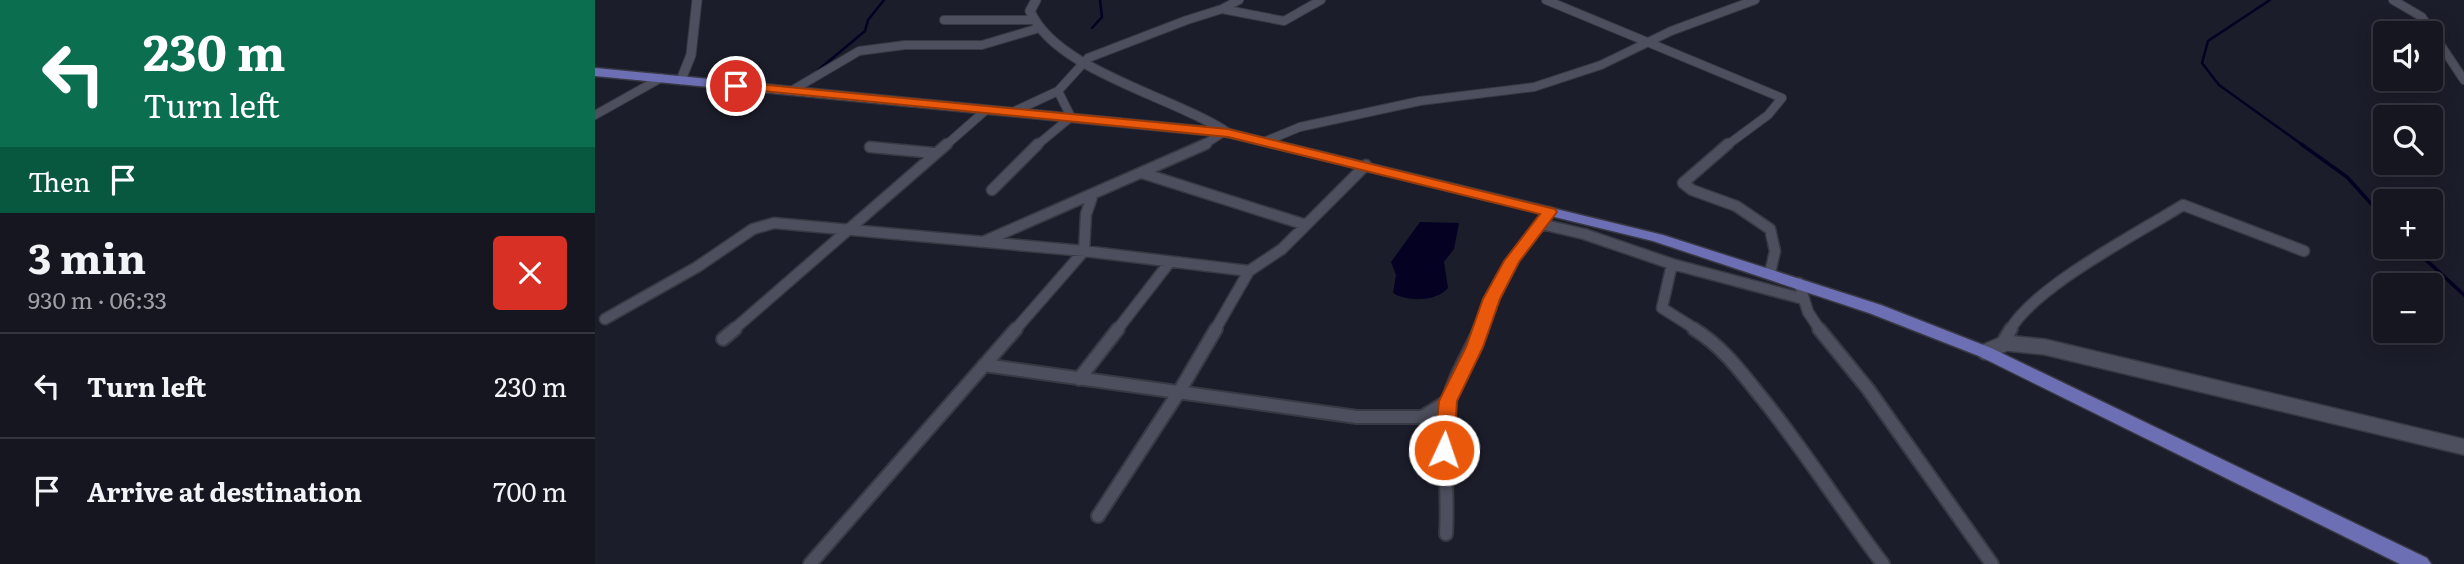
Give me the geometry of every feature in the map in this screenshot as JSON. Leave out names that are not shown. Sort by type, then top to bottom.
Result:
[{"type":"main road","points":[[595,72],[1225,133],[1366,165],[1545,218],[1658,238],[1770,274],[1800,290],[1985,352],[2420,564]]},
{"type":"street","points":[[681,80],[691,55],[697,0]]},
{"type":"street","points":[[983,242],[1209,143],[1225,133],[1201,115],[1083,63],[1037,29],[1031,20],[1030,11],[1036,0]]},
{"type":"street","points":[[1015,111],[1058,90],[1083,63],[1118,46],[1240,0]]},
{"type":"street","points":[[1222,9],[1284,21],[1321,0]]},
{"type":"street","points":[[1546,0],[1782,98],[1777,110],[1743,131],[1683,183],[1692,190],[1736,206],[1770,229],[1775,251],[1770,274]]},
{"type":"street","points":[[1266,141],[1300,127],[1420,101],[1534,87],[1601,65],[1671,31],[1755,0]]},
{"type":"street","points":[[2393,0],[2422,17],[2464,80]]},
{"type":"street","points":[[944,20],[1031,20]]},
{"type":"street","points":[[791,91],[859,51],[905,44],[982,45],[1037,29]]},
{"type":"street","points":[[595,115],[661,78]]},
{"type":"street","points":[[992,190],[1037,145],[1071,117],[1058,90]]},
{"type":"street","points":[[723,339],[986,110]]},
{"type":"street","points":[[870,147],[934,153]]},
{"type":"street","points":[[1098,516],[1179,392],[1249,271],[1277,253],[1366,165]]},
{"type":"street","points":[[1142,173],[1306,225]]},
{"type":"street","points":[[810,564],[1084,251],[1086,209],[1094,194]]},
{"type":"street","points":[[2002,344],[2017,318],[2029,307],[2068,278],[2183,205],[2192,206],[2304,251]]},
{"type":"street","points":[[1446,534],[1449,496],[1444,450],[1448,401],[1500,282],[1512,261],[1545,218],[1672,264],[1800,290],[1992,564]]},
{"type":"street","points":[[605,319],[697,267],[761,225],[774,223],[1084,251],[1249,271]]},
{"type":"street","points":[[1079,379],[1169,263]]},
{"type":"street","points":[[1672,264],[1663,308],[1709,338],[1729,356],[1803,449],[1841,509],[1883,564]]},
{"type":"street","points":[[1985,352],[2002,344],[2045,347],[2464,447]]},
{"type":"street","points":[[983,365],[1357,417],[1404,419],[1429,415],[1448,401]]},
{"type":"water","points":[[1420,222],[1459,223],[1454,249],[1444,262],[1448,288],[1429,298],[1406,298],[1393,293],[1396,275],[1391,262]]},
{"type":"waterway","points":[[817,71],[865,31],[868,20],[884,0]]},
{"type":"waterway","points":[[1092,28],[1102,17],[1100,0]]},
{"type":"waterway","points":[[2270,0],[2208,41],[2202,63],[2219,85],[2304,146]]},
{"type":"waterway","points":[[2301,144],[2347,177],[2373,206]]},
{"type":"waterway","points":[[2425,259],[2464,295]]},
{"type":"route","points":[[736,86],[1228,133],[1549,212],[1512,261],[1492,299],[1474,347],[1448,401],[1444,450]]}]
